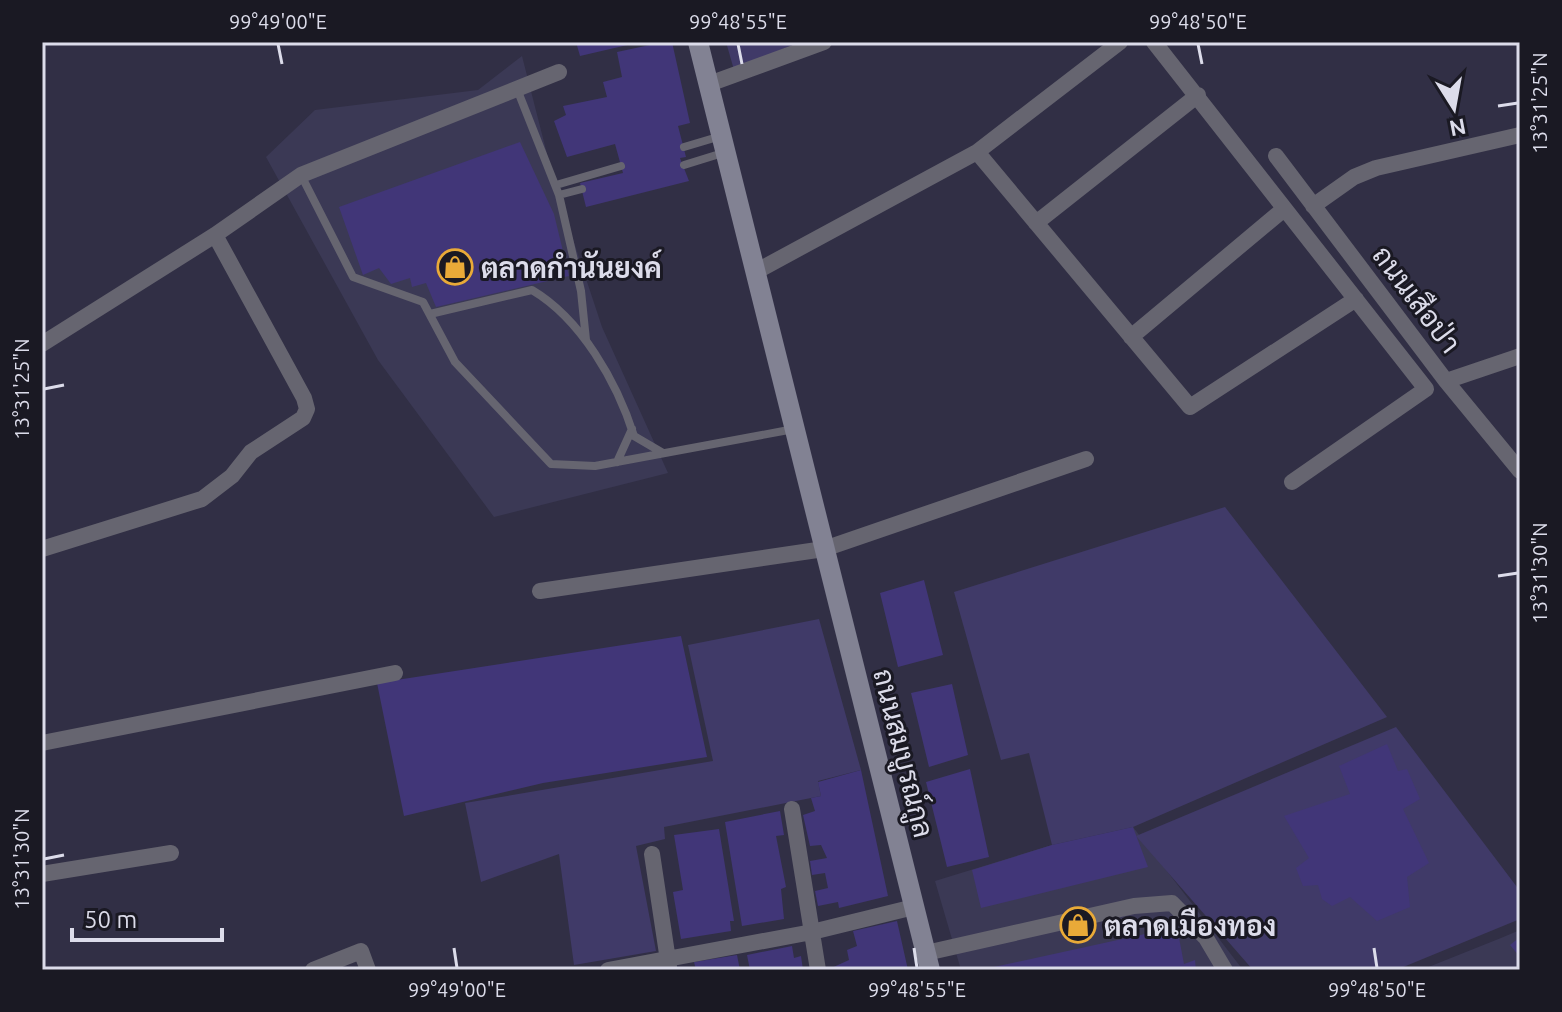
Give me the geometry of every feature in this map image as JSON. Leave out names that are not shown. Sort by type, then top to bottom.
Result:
[{"type":"street","name":"ถนนสมบูรณ์กูล","points":[[698,42],[928,962]]},
{"type":"street","points":[[709,84],[824,42]]},
{"type":"street","points":[[757,271],[977,152],[1120,42]]},
{"type":"street","points":[[1154,42],[1426,389],[1292,482]]},
{"type":"street","points":[[42,344],[215,235],[301,175],[559,72]]},
{"type":"street","points":[[1036,223],[1198,95]]},
{"type":"street","points":[[1313,206],[1354,177],[1376,168],[1520,135]]},
{"type":"street","points":[[977,152],[1190,407],[1356,299]]},
{"type":"street","name":"ถนนเสือป่า","points":[[1276,156],[1446,381],[1520,471]]},
{"type":"street","points":[[1131,337],[1284,209]]},
{"type":"street","points":[[42,549],[202,499],[232,476],[251,452],[303,418],[307,409],[304,398],[215,235]]},
{"type":"street","points":[[1446,381],[1520,356]]},
{"type":"street","points":[[540,591],[824,549],[1086,459]]},
{"type":"street","points":[[42,743],[395,673]]},
{"type":"street","points":[[792,809],[818,970]]},
{"type":"street","points":[[42,874],[171,853]]},
{"type":"street","points":[[652,854],[668,965]]},
{"type":"street","points":[[928,962],[1134,906],[1172,903],[1206,938],[1225,970]]},
{"type":"street","points":[[608,970],[668,965],[914,907]]},
{"type":"street","points":[[313,970],[361,951],[368,970]]},
{"type":"lane","points":[[517,88],[559,195],[581,291],[587,343]]},
{"type":"lane","points":[[684,147],[724,144]]},
{"type":"lane","points":[[684,165],[724,144]]},
{"type":"lane","points":[[556,185],[621,166]]},
{"type":"lane","points":[[301,175],[353,277],[423,302],[455,362],[551,464],[595,466],[795,429]]},
{"type":"lane","points":[[559,195],[582,189]]},
{"type":"lane","points":[[430,314],[532,290],[555,304],[587,343],[623,403],[634,436],[664,453]]},
{"type":"lane","points":[[617,462],[632,428]]},
{"type":"shaded area","points":[[726,42],[799,42],[734,70]]},
{"type":"shaded area","name":"ตลาดกำนันยงค์","points":[[522,56],[555,185],[602,327],[668,473],[494,517],[378,360],[266,157],[315,110],[478,90]]},
{"type":"shaded area","points":[[1225,507],[1387,717],[1133,827],[1052,845],[1029,753],[1001,760],[954,592]]},
{"type":"shaded area","points":[[819,619],[861,770],[818,781],[821,796],[664,827],[665,839],[636,846],[656,951],[574,965],[559,854],[481,882],[465,803],[713,761],[688,645]]},
{"type":"shaded area","points":[[1396,727],[1520,891],[1520,919],[1396,970],[1253,970],[1136,836]]},
{"type":"shaded area","name":"ตลาดเมืองทอง","points":[[1133,827],[1243,970],[961,970],[935,881],[1052,845]]},
{"type":"shaded area","points":[[1520,930],[1520,970],[1421,970],[1501,938]]},
{"type":"building","points":[[576,42],[636,42],[636,43],[580,56]]},
{"type":"building","points":[[672,42],[690,123],[678,126],[686,157],[680,158],[689,181],[586,207],[580,183],[623,173],[615,144],[567,157],[554,121],[566,115],[563,106],[607,97],[603,82],[622,77],[617,52]]},
{"type":"building","points":[[520,142],[554,214],[569,276],[436,307],[426,283],[412,287],[410,278],[391,284],[379,268],[363,275],[339,207]]},
{"type":"building","points":[[924,580],[943,655],[898,667],[880,593]]},
{"type":"building","points":[[681,636],[707,757],[543,783],[404,816],[377,683]]},
{"type":"building","points":[[952,684],[968,755],[929,767],[911,693]]},
{"type":"building","points":[[1387,744],[1398,771],[1407,769],[1420,799],[1403,809],[1429,863],[1407,877],[1410,907],[1377,921],[1350,897],[1332,906],[1322,899],[1318,885],[1303,886],[1296,868],[1309,858],[1284,816],[1350,794],[1339,766]]},
{"type":"building","points":[[970,769],[989,857],[947,867],[926,782]]},
{"type":"building","points":[[861,770],[888,896],[839,908],[838,902],[818,906],[815,891],[828,888],[825,873],[812,875],[810,861],[827,858],[821,845],[810,846],[803,815],[815,811],[811,798],[821,796],[818,782]]},
{"type":"building","points":[[780,811],[784,835],[776,836],[786,887],[781,889],[784,919],[742,926],[725,822]]},
{"type":"building","points":[[1133,827],[1148,867],[981,908],[972,870],[1052,845]]},
{"type":"building","points":[[719,829],[734,921],[730,921],[731,931],[681,939],[673,892],[683,890],[674,835]]},
{"type":"building","points":[[897,921],[908,970],[827,970],[849,960],[847,950],[857,946],[853,931]]},
{"type":"building","points":[[1177,927],[1184,964],[1195,960],[1196,970],[980,970]]},
{"type":"building","points":[[1520,937],[1520,957],[1510,945]]},
{"type":"building","points":[[792,946],[794,958],[801,956],[803,970],[750,970],[747,955]]},
{"type":"building","points":[[737,955],[740,970],[696,970],[694,962]]},
{"type":"place","name":"ตลาดกำนันยงค์","points":[[455,267]]},
{"type":"place","name":"ตลาดเมืองทอง","points":[[1078,925]]}]
